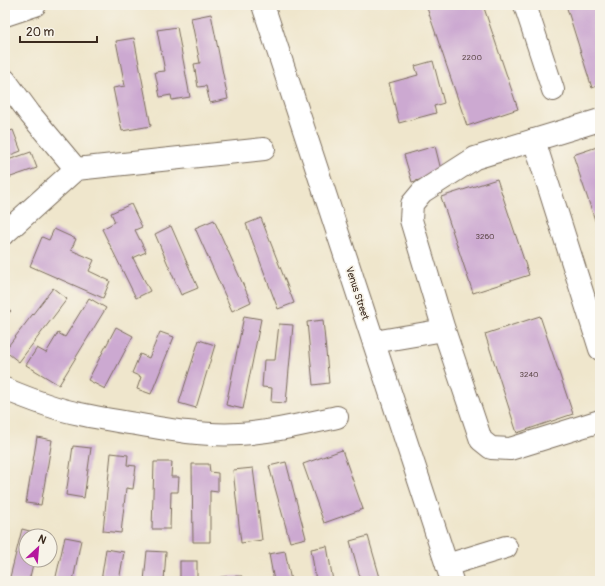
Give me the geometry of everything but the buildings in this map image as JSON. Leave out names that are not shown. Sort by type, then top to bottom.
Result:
[{"type":"street","points":[[5,15],[35,5]]},
{"type":"street","name":"Venus Street","points":[[263,5],[450,573]]},
{"type":"street","points":[[525,5],[553,90]]},
{"type":"street","points":[[5,80],[30,114],[76,169]]},
{"type":"street","points":[[600,120],[475,158],[422,192],[412,204],[412,220],[444,330],[481,440],[491,448],[510,449],[600,421]]},
{"type":"street","points":[[534,140],[600,349]]},
{"type":"street","points":[[5,233],[76,169],[264,149]]},
{"type":"street","points":[[374,342],[444,330]]},
{"type":"street","points":[[5,390],[79,414],[178,431],[210,434],[239,434],[264,431],[337,417]]},
{"type":"street","points":[[450,573],[506,547]]}]
